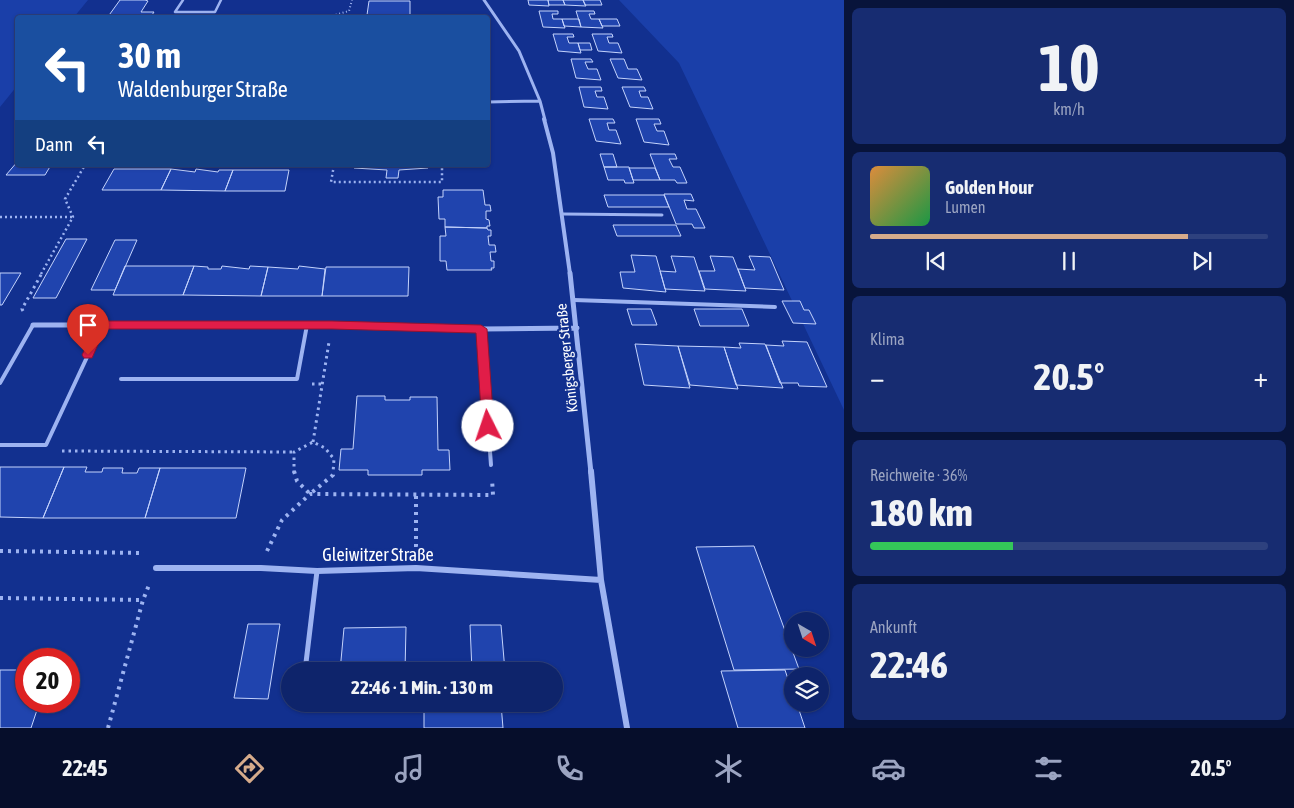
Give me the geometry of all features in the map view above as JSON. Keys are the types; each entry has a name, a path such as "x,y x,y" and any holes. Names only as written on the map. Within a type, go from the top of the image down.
{"street":[{"name":"Königsberger Straße","path":"484,0 519,50 540,101 553,152 574,300 601,580 627,728"},
{"path":"490,102 540,101"},
{"path":"32,325 332,325 481,329 577,328"},
{"name":"Gleiwitzer Straße","path":"156,568 261,568 316,571 416,568 601,580"}],"lane":[{"path":"183,0 174,12 215,12 221,0"},
{"path":"563,214 662,215"},
{"path":"574,300 775,307"},
{"path":"0,383 32,325"},
{"path":"0,444 46,445 102,325"},
{"path":"121,379 297,379 307,325"},
{"path":"481,329 491,465"},
{"path":"306,662 316,571"}],"path":[{"path":"348,15 352,0"},
{"path":"335,15 349,11"},
{"path":"215,12 222,15"},
{"path":"73,217 65,199 84,167"},
{"path":"334,167 331,182 442,182 442,167"},
{"path":"0,217 73,217"},
{"path":"32,325 22,309 73,217"},
{"path":"313,442 324,384 332,325"},
{"path":"317,385 324,384"},
{"path":"46,445 58,451 294,452 313,442"},
{"path":"261,568 271,539 282,520 333,475 334,459 325,448 313,442"},
{"path":"294,452 293,469 298,485 310,494 493,495 491,465"},
{"path":"416,496 416,568"},
{"path":"0,551 160,554 143,600 108,728"},
{"path":"0,598 143,600"}],"shaded area":[{"path":"0,0 88,0 76,15 15,15 15,88 0,107"},
{"path":"619,0 844,0 844,410 679,63"}],"building":[{"path":"120,0 148,1 141,12 154,12 152,15 109,15"},
{"path":"528,0 548,0 549,6 529,5"},
{"path":"548,0 563,0 565,5 549,5"},
{"path":"563,0 583,0 586,6 565,5"},
{"path":"583,0 600,0 602,5 585,5"},
{"path":"369,1 410,1 410,15 367,15"},
{"path":"539,11 558,11 558,14 552,14 553,19 562,19 565,28 543,27"},
{"path":"576,11 594,11 595,14 589,14 591,19 599,19 603,28 581,27"},
{"path":"562,19 579,19 581,27 564,26"},
{"path":"599,19 617,19 620,26 602,26"},
{"path":"553,34 573,34 574,37 567,37 569,43 578,43 581,53 558,51"},
{"path":"592,34 612,34 613,37 607,37 609,43 618,43 622,53 598,51"},
{"path":"578,43 590,43 592,50 580,50"},
{"path":"571,59 591,59 593,62 585,62 588,69 597,69 601,80 576,78"},
{"path":"610,59 624,59 628,69 637,69 642,80 618,78"},
{"path":"579,87 601,87 602,91 595,91 597,97 604,97 608,109 584,107"},
{"path":"622,87 644,87 646,91 639,91 641,97 648,97 653,109 630,107"},
{"path":"589,119 613,119 615,123 607,123 609,130 616,130 621,144 596,141"},
{"path":"636,119 659,119 661,124 654,124 657,131 664,131 669,145 644,142"},
{"path":"600,154 613,154 617,167 604,167"},
{"path":"650,154 675,154 677,159 669,159 673,167 680,167 687,183 677,183 675,180 660,180"},
{"path":"15,164 15,167 50,167 45,175 6,175"},
{"path":"428,167 399,170 398,178 386,178 387,170 354,168"},
{"path":"604,167 629,167 634,183 625,183 624,180 608,180"},
{"path":"629,168 655,168 660,180 633,180"},
{"path":"114,169 171,169 161,190 102,190"},
{"path":"171,169 195,172 196,169 218,172 219,170 233,170 225,191 161,190"},
{"path":"233,170 289,170 285,191 225,191"},
{"path":"443,190 483,190 485,205 490,205 491,211 486,211 486,219 489,220 490,226 487,226 487,228 445,227 445,219 439,219 438,197 443,197"},
{"path":"664,194 691,194 694,201 684,200 687,209 696,209 705,228 694,228 692,224 676,224"},
{"path":"604,195 664,195 669,207 608,207"},
{"path":"613,225 676,225 681,236 617,236"},
{"path":"445,227 487,228 491,230 491,236 488,236 489,245 495,245 496,252 490,252 491,261 494,261 494,268 491,268 492,270 447,270 446,261 440,261 440,236 446,236"},
{"path":"66,239 87,239 56,298 33,298"},
{"path":"115,240 137,240 115,290 91,290"},
{"path":"631,255 656,256 666,292 623,288 620,272 635,272"},
{"path":"671,256 694,257 705,291 665,289 660,271 676,272"},
{"path":"710,256 733,257 746,291 705,289 699,271 715,271"},
{"path":"749,256 770,257 784,290 745,288 738,269 755,270"},
{"path":"125,266 194,266 183,295 113,295"},
{"path":"194,266 208,267 208,269 221,269 222,266 249,269 250,266 268,267 261,296 183,295"},
{"path":"299,266 325,269 322,296 261,296 268,267 298,269"},
{"path":"326,267 409,267 408,296 322,296"},
{"path":"0,273 21,273 2,305 0,305"},
{"path":"782,301 800,301 804,310 809,310 816,324 793,323"},
{"path":"627,309 651,309 657,325 632,325"},
{"path":"694,309 742,309 749,326 700,326"},
{"path":"782,341 807,342 827,387 799,386 798,383 780,383 766,345 784,346"},
{"path":"739,343 765,344 783,388 736,385 724,347 741,348"},
{"path":"635,344 678,346 690,388 644,385"},
{"path":"678,346 724,347 738,389 690,385"},
{"path":"357,396 385,396 385,400 410,400 410,397 437,397 438,450 449,450 450,470 422,470 422,475 368,475 368,470 339,470 341,449 353,449"},
{"path":"0,467 64,467 43,518 0,517"},
{"path":"64,467 87,467 85,472 102,472 103,468 123,468 122,473 137,473 139,468 160,468 145,518 43,518"},
{"path":"160,468 246,468 236,518 145,518"},
{"path":"754,546 784,628 784,658 795,658 798,667 784,667 784,669 734,670 696,547"},
{"path":"248,624 280,624 268,699 234,698"},
{"path":"470,625 501,625 504,662 472,662"},
{"path":"406,627 405,662 341,662 344,628"},
{"path":"0,670 15,670 15,713 36,713 31,728 0,728"},
{"path":"784,670 784,712 800,712 805,728 738,728 721,671"},
{"path":"424,712 502,712 503,728 424,728"}],"route":[{"path":"88,355 102,325 332,325 481,329 488,426"}]}
